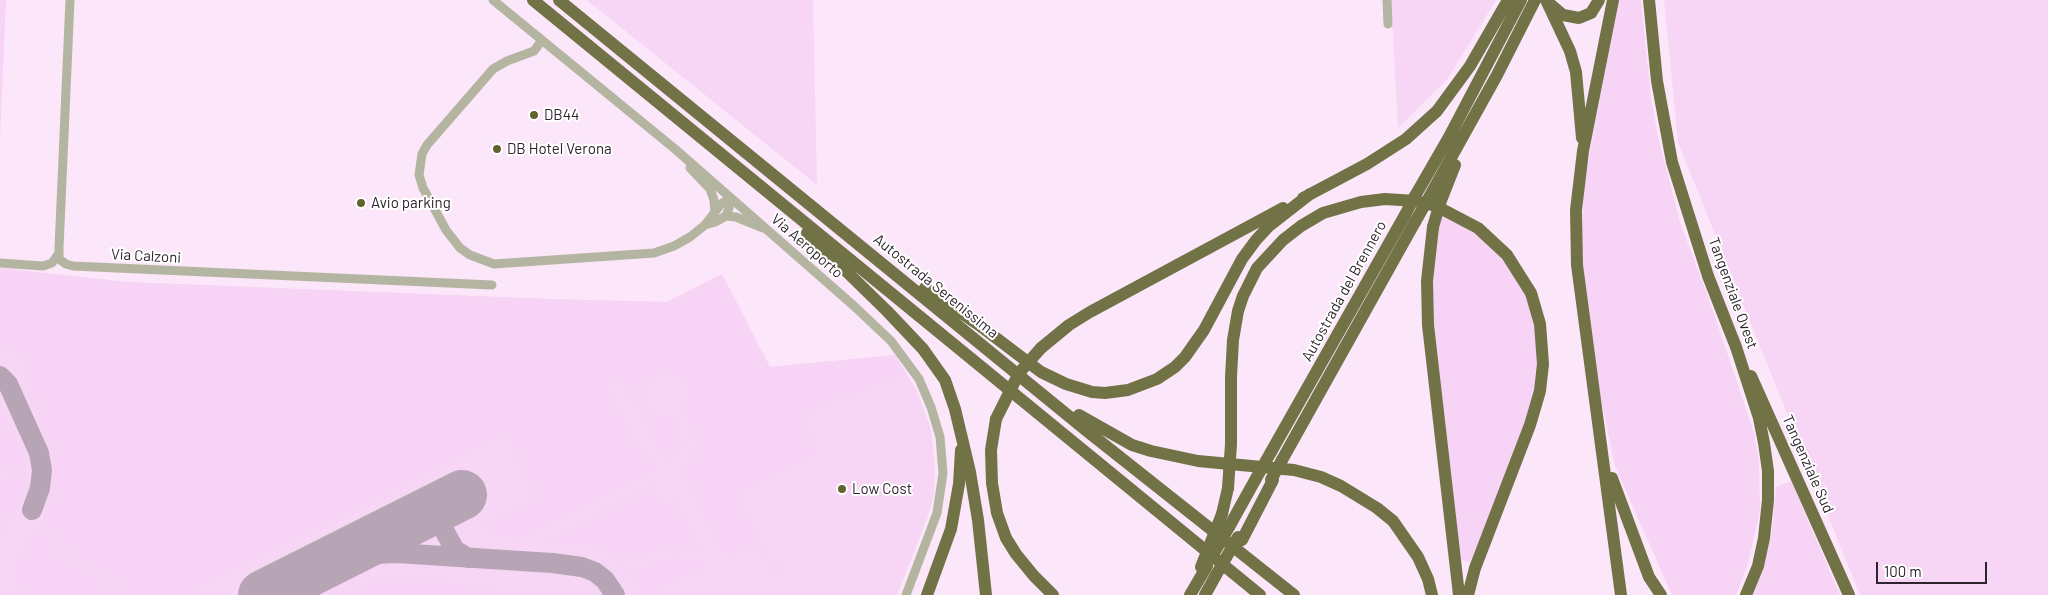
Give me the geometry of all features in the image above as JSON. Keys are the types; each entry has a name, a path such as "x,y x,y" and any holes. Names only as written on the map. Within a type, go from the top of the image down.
{"highway":[{"path":"532,0 1260,595"},
{"name":"Autostrada Serenissima","path":"559,0 1033,386 1294,595"},
{"path":"567,0 584,20"},
{"path":"1053,595 1034,576 1006,538 997,513 992,484 991,450 996,419 1019,373 1041,348 1069,325 1090,312 1367,164 1406,139 1437,111 1470,66 1508,0"},
{"name":"Autostrada del Brennero","path":"1421,199 1449,137 1521,0"},
{"name":"Autostrada del Brennero","path":"1205,595 1220,576 1236,535 1410,218 1476,112 1535,0"},
{"path":"1546,0 1563,15 1579,18 1591,13 1600,0"},
{"path":"1546,0 1570,51 1576,72 1583,151"},
{"path":"1613,0 1583,151 1576,210 1577,266 1621,595"},
{"name":"Tangenziale Ovest","path":"1650,4 1657,81 1672,162 1708,276 1736,347 1759,418 1768,471 1768,500 1764,538 1758,566 1746,595"},
{"path":"1459,595 1428,325 1427,281 1433,227 1440,203 1476,112"},
{"path":"742,171 887,311 923,349 945,380 962,435 978,520 986,595"},
{"path":"824,216 1041,372 1081,389 1105,393 1123,391 1144,385 1156,380 1175,367 1189,352 1204,330 1242,259 1256,240 1269,226 1310,194"},
{"path":"1189,595 1204,566 1222,514 1228,488 1232,444 1230,377 1233,340 1238,311 1243,296 1258,268 1283,240 1301,226 1323,213 1361,202 1384,199 1416,201 1436,206 1478,228 1507,255 1524,279 1540,324 1543,364 1540,391 1530,425 1478,560 1468,595"},
{"name":"Autostrada del Brennero","path":"1279,458 1296,436 1410,218"},
{"name":"Tangenziale Sud","path":"1736,347 1756,385 1849,595"},
{"path":"1033,386 1098,427 1132,445 1198,461 1294,470 1341,486 1377,508 1393,521 1418,557 1428,579 1432,595"},
{"path":"927,595 951,528 959,484 962,435"},
{"path":"1603,452 1624,515 1649,577 1660,595"},
{"path":"1236,535 1268,478"},
{"name":"Autostrada del Brennero","path":"1204,566 1236,535"},
{"path":"1215,595 1220,576"}],"street":[{"path":"0,263 43,266 52,263 59,253 70,0"},
{"name":"Via Aeroporto","path":"492,0 675,149 766,228 891,341 919,380 931,407 940,437 943,473 937,513 906,595"},
{"path":"1387,0 1388,24"},
{"path":"542,40 534,52 507,61 493,69 427,145 422,154 419,175 423,188 434,211 452,238 470,255 494,264 654,253 674,246 705,225 726,216 736,217 766,228"},
{"path":"675,149 699,179 710,189 714,200 715,212"},
{"path":"705,225 730,198"},
{"path":"726,216 730,198"},
{"name":"Via Calzoni","path":"59,253 59,258 66,264 73,266 492,285"}],"shaded area":[{"path":"0,0 6,0 0,138"},
{"path":"587,0 813,0 817,185"},
{"path":"1391,0 1496,0 1448,78 1398,128"},
{"path":"1619,0 1641,0 1651,98 1658,137 1680,222 1712,308 1754,433 1759,462 1760,509 1748,564 1736,595 1672,595 1615,466 1601,399 1587,317 1582,249 1584,184"},
{"path":"1664,0 2048,0 2048,595 1860,595 1678,142"},
{"path":"1442,213 1490,242 1523,286 1535,320 1539,368 1531,407 1472,561 1468,562 1462,560 1460,556 1432,328 1434,248"},
{"path":"0,268 126,282 667,302 722,274 770,367 895,355 917,391 931,429 935,467 934,494 927,519 897,595 0,595"},
{"path":"0,268 126,282 667,302 722,274 770,367 895,355 907,374 806,416 818,456 741,495 773,566 785,561 789,571 776,575 771,573 755,545 729,558 719,553 683,474 682,467 692,453 693,442 691,432 681,410 687,397 684,387 676,379 668,375 657,378 650,386 648,395 650,405 656,412 674,414 685,441 684,451 665,466 619,379 609,385 641,448 645,446 658,470 519,541 493,536 477,525 534,496 505,437 187,595 130,595 59,545 43,518 50,498 53,477 52,458 47,439 38,420 22,362 0,345"},
{"path":"0,407 23,447 27,471 0,472"},
{"path":"28,475 23,501 0,538 0,476"},
{"path":"663,477 666,479 655,486 665,502 676,497 706,552 678,548 659,552 621,566 611,557 597,549 539,542"},
{"path":"1791,481 1840,595 1753,595 1763,569 1772,531 1776,487"},
{"path":"41,521 54,544 66,556 123,595 18,595 12,566"},
{"path":"677,555 706,560 707,569 652,595 642,594 626,571 659,558"},
{"path":"392,576 436,578 536,595 336,595 365,580"}],"taxiway":[{"path":"0,376 8,384 39,453 42,470 40,488 32,510"},
{"path":"416,519 427,517 440,523 455,550 468,558"},
{"path":"332,561 373,554 397,553 552,563 582,567 595,572 605,580 615,595"}],"runway":[{"path":"263,595 462,495"}],"place":[{"name":"DB44","path":"534,115"},
{"name":"DB Hotel Verona","path":"497,149"},
{"name":"Avio parking","path":"361,203"},
{"name":"Low Cost","path":"842,489"}]}
